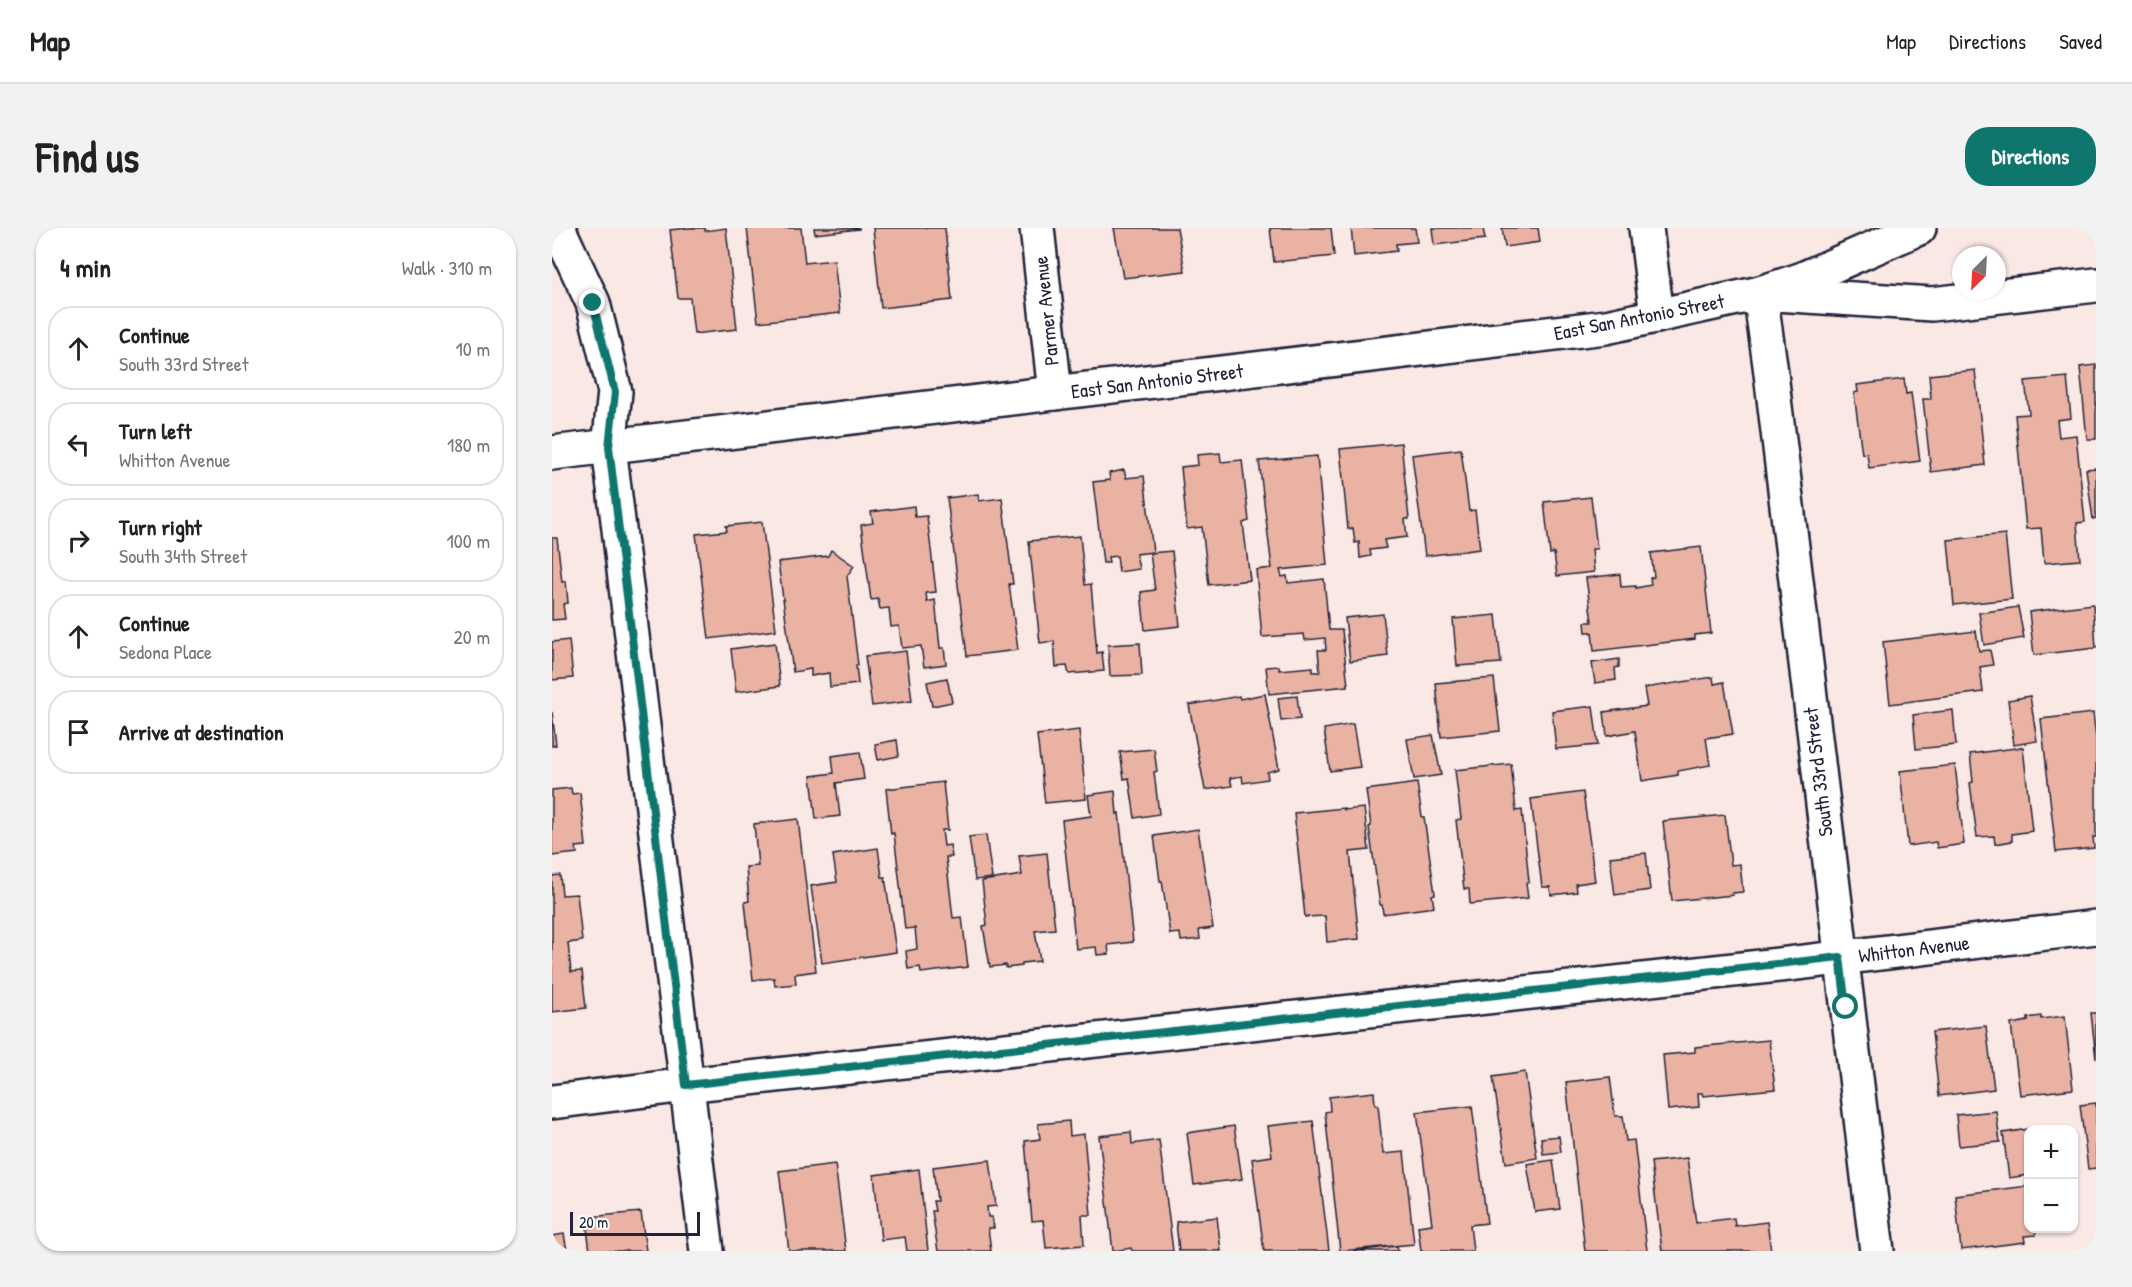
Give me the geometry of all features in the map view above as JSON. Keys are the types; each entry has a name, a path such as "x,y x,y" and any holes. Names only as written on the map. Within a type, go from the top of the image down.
{"street":[{"path":"558,228 593,303 615,392 609,447 707,1251"},
{"name":"Parmer Avenue","path":"1037,228 1055,393"},
{"path":"1646,228 1657,316"},
{"name":"East San Antonio Street","path":"552,453 1594,329 1760,293 1800,280 1918,228"},
{"name":"East San Antonio Street","path":"1760,293 1932,304 2096,285"},
{"name":"South 33rd Street","path":"1760,293 1877,1251"},
{"name":"Whitton Avenue","path":"552,1102 686,1085 2096,927"}],"building":[{"path":"705,228 705,231 726,228 737,329 694,334 690,298 678,298 670,230"},
{"path":"747,228 801,228 805,263 834,260 840,313 758,322"},
{"path":"814,228 859,228 859,229 815,234"},
{"path":"873,228 945,228 952,300 881,308"},
{"path":"1114,228 1177,228 1185,271 1123,278"},
{"path":"1270,228 1331,228 1334,256 1274,262"},
{"path":"1351,228 1415,228 1417,242 1396,244 1397,251 1354,256"},
{"path":"1432,228 1483,228 1485,239 1434,245"},
{"path":"1502,228 1538,228 1540,242 1505,247"},
{"path":"2096,365 2096,439 2087,439 2080,367"},
{"path":"1975,370 1985,465 1931,472 1923,399 1931,399 1929,375"},
{"path":"2067,377 2071,418 2057,420 2059,437 2076,435 2085,522 2077,523 2080,560 2044,563 2041,528 2026,529 2015,415 2029,414 2025,381"},
{"path":"1904,379 1906,394 1911,393 1920,461 1869,468 1867,453 1862,454 1854,393 1858,392 1857,385"},
{"path":"1401,443 1409,519 1405,519 1407,537 1384,540 1386,548 1370,550 1371,556 1360,558 1359,542 1355,543 1353,528 1348,529 1340,449"},
{"path":"1461,449 1469,511 1475,510 1480,549 1425,556 1412,455"},
{"path":"1220,453 1221,462 1242,460 1249,521 1243,523 1250,580 1209,585 1202,527 1187,529 1181,467 1198,465 1197,455"},
{"path":"1317,456 1327,565 1280,570 1282,577 1287,576 1288,583 1324,579 1329,630 1342,630 1348,686 1269,694 1266,667 1279,666 1279,670 1313,667 1313,672 1320,672 1318,650 1326,650 1325,638 1305,640 1304,634 1262,637 1256,570 1272,568 1259,461"},
{"path":"2096,468 2096,518 2093,519 2086,469"},
{"path":"1124,470 1126,478 1144,476 1153,552 1136,554 1139,569 1119,572 1117,556 1108,557 1109,563 1103,563 1093,482 1110,480 1109,473"},
{"path":"978,494 979,501 1002,498 1013,584 1009,584 1018,650 967,656 947,498"},
{"path":"1591,497 1597,549 1592,549 1594,572 1557,576 1554,553 1550,554 1544,502"},
{"path":"914,506 915,517 927,516 936,592 926,593 927,602 935,600 940,648 944,648 946,664 924,667 921,646 902,648 899,626 891,627 889,608 880,609 878,599 871,600 861,525 873,523 871,512"},
{"path":"762,522 776,630 709,639 696,534 727,531 726,526"},
{"path":"2005,534 2012,599 1954,605 1948,540"},
{"path":"1080,536 1085,585 1091,584 1097,653 1102,652 1104,671 1069,674 1067,666 1056,667 1054,641 1040,643 1029,541"},
{"path":"552,538 557,538 562,582 566,581 568,603 563,604 565,619 552,620"},
{"path":"1701,547 1711,633 1695,635 1695,639 1594,651 1592,632 1586,632 1585,622 1592,622 1586,578 1620,574 1621,587 1636,586 1636,588 1651,585 1650,578 1654,577 1651,553"},
{"path":"831,550 854,566 847,576 858,665 856,665 858,684 830,687 829,673 811,676 811,669 793,672 778,562 828,556"},
{"path":"1172,551 1180,626 1145,630 1141,592 1155,590 1150,553"},
{"path":"2093,604 2096,648 2034,655 2029,612"},
{"path":"2018,607 2024,638 1984,645 1979,613"},
{"path":"1383,614 1388,656 1350,661 1345,618"},
{"path":"1496,615 1501,663 1457,666 1453,619"},
{"path":"1976,631 1979,651 1990,650 1993,665 1980,667 1983,692 1890,704 1883,642"},
{"path":"569,640 573,678 552,680 552,642"},
{"path":"775,643 780,686 736,692 731,649"},
{"path":"1140,643 1142,675 1110,676 1108,645"},
{"path":"906,651 912,701 872,706 865,656"},
{"path":"1619,659 1619,667 1615,668 1616,680 1595,683 1592,663"},
{"path":"1713,677 1714,684 1724,682 1733,734 1706,738 1710,765 1678,771 1678,775 1642,781 1635,731 1607,736 1604,712 1647,706 1644,688"},
{"path":"947,678 952,702 932,706 927,682"},
{"path":"1494,678 1500,731 1441,737 1436,683"},
{"path":"1265,694 1279,769 1267,772 1268,779 1243,783 1242,776 1230,778 1232,786 1205,790 1189,705"},
{"path":"1297,696 1300,719 1281,721 1278,698"},
{"path":"2030,696 2037,741 2014,745 2008,700"},
{"path":"1593,706 1598,745 1556,749 1552,711"},
{"path":"1953,710 1956,745 1916,749 1913,715"},
{"path":"552,712 556,745 552,746"},
{"path":"2093,713 2096,738 2094,848 2056,852 2041,719"},
{"path":"1353,724 1360,767 1330,771 1324,729"},
{"path":"1079,730 1086,799 1045,803 1037,735"},
{"path":"1433,735 1441,775 1414,779 1407,739"},
{"path":"897,740 899,756 878,760 875,744"},
{"path":"2023,747 2032,831 2012,834 2012,841 1995,844 1994,836 1977,837 1970,783 1973,782 1970,754"},
{"path":"1154,749 1159,814 1135,818 1129,778 1124,779 1120,752"},
{"path":"860,752 864,779 836,783 840,816 816,819 811,776 834,773 832,756"},
{"path":"1511,764 1516,811 1522,810 1529,882 1526,883 1528,898 1470,904 1469,889 1464,889 1456,820 1461,819 1455,770"},
{"path":"1955,765 1964,844 1937,848 1936,842 1908,846 1900,771"},
{"path":"943,782 948,830 942,830 944,846 950,845 952,857 946,857 953,918 962,917 968,967 921,973 920,967 908,969 906,951 917,949 915,928 905,929 894,833 891,834 886,789"},
{"path":"1417,783 1435,894 1432,895 1434,907 1383,914 1369,827 1371,826 1366,790"},
{"path":"571,788 572,794 580,793 586,846 576,847 577,853 552,856 552,790"},
{"path":"1115,791 1133,942 1108,945 1109,954 1097,955 1096,947 1076,949 1062,820 1091,816 1088,795"},
{"path":"1583,792 1595,881 1576,884 1577,892 1551,895 1550,887 1542,887 1531,799"},
{"path":"1344,808 1344,810 1364,808 1369,850 1350,852 1359,939 1327,942 1325,916 1305,917 1294,813"},
{"path":"1725,815 1731,865 1740,864 1743,892 1672,901 1663,821"},
{"path":"798,819 816,971 795,974 796,984 775,986 774,978 753,980 745,902 749,901 746,867 758,866 754,824"},
{"path":"1198,829 1213,928 1199,930 1200,939 1181,941 1180,933 1170,934 1154,836"},
{"path":"986,835 992,878 975,880 969,837"},
{"path":"878,848 882,877 885,877 896,952 822,963 811,886 837,882 833,855"},
{"path":"1047,853 1055,929 1035,931 1040,961 1006,968 1006,965 990,967 983,926 987,925 982,881 1022,875 1019,856"},
{"path":"1646,853 1650,890 1615,895 1610,857"},
{"path":"560,875 562,895 577,894 582,941 568,943 571,972 582,971 586,1008 552,1012 552,876"},
{"path":"2091,1013 2096,1013 2096,1059"},
{"path":"2041,1016 2041,1019 2065,1016 2073,1089 2020,1095 2011,1024"},
{"path":"1986,1026 1994,1089 1939,1096 1932,1032"},
{"path":"1769,1040 1775,1089 1703,1096 1702,1093 1698,1093 1699,1107 1668,1110 1663,1055 1695,1052 1695,1047"},
{"path":"1525,1072 1537,1158 1506,1163 1493,1077"},
{"path":"1610,1077 1615,1116 1623,1116 1626,1141 1634,1140 1647,1251 1585,1251 1566,1082"},
{"path":"1374,1092 1375,1105 1378,1105 1383,1154 1404,1152 1414,1244 1340,1251 1325,1112 1330,1111 1329,1097"},
{"path":"2096,1103 2096,1168 2088,1169 2080,1105"},
{"path":"1472,1106 1487,1223 1470,1225 1473,1251 1421,1251 1418,1226 1432,1224 1417,1112"},
{"path":"1996,1111 2000,1142 1959,1146 1956,1115"},
{"path":"1069,1121 1070,1136 1084,1134 1091,1215 1082,1215 1084,1245 1046,1248 1043,1220 1032,1221 1025,1141 1040,1139 1038,1124"},
{"path":"1313,1121 1329,1251 1264,1251 1252,1159 1272,1156 1268,1126"},
{"path":"1234,1126 1242,1179 1194,1185 1187,1133"},
{"path":"2024,1130 2024,1176 2009,1178 2003,1133"},
{"path":"1131,1132 1132,1144 1159,1140 1173,1251 1132,1251 1131,1248 1113,1251 1099,1136"},
{"path":"1559,1136 1561,1152 1543,1154 1541,1138"},
{"path":"1687,1158 1696,1223 1734,1218 1735,1226 1767,1222 1771,1251 1662,1251 1651,1162"},
{"path":"990,1160 996,1206 987,1207 988,1217 992,1217 994,1228 988,1228 991,1251 938,1251 932,1211 935,1211 933,1201 937,1201 933,1167"},
{"path":"1553,1160 1560,1209 1535,1212 1527,1164"},
{"path":"835,1164 846,1251 789,1251 779,1171"},
{"path":"919,1169 928,1251 907,1251 905,1237 881,1240 874,1175"},
{"path":"2024,1186 2024,1233 2036,1233 2036,1235 2024,1236 2025,1242 1961,1250 1955,1195"},
{"path":"641,1212 646,1251 590,1251 587,1228 590,1228 589,1217"},
{"path":"1217,1217 1221,1251 1179,1251 1176,1222"},
{"path":"564,1234 567,1251 552,1251 552,1236"},
{"path":"1397,1246 1398,1251 1353,1251"}],"route":[{"path":"593,303 615,392 609,447 686,1085 1840,957 1846,1007"}]}
